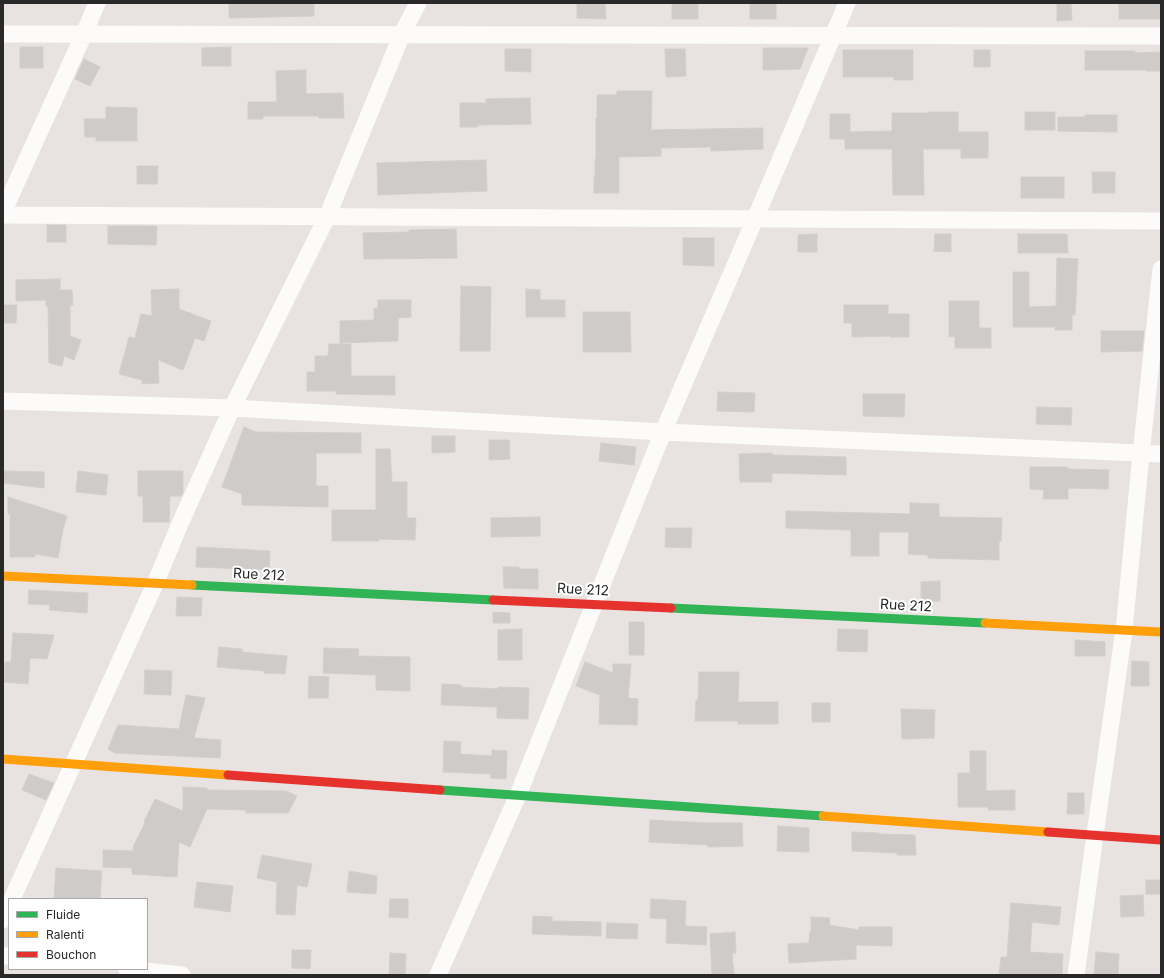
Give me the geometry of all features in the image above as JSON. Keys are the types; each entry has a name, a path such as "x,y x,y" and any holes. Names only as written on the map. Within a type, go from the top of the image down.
{"street":[{"path":"97,3 3,213 327,217 1161,221"},
{"path":"12,898 155,584 179,526 232,408 327,217 402,34 418,3"},
{"path":"438,975 518,795 663,432 756,219 847,3"},
{"path":"3,34 1161,36"},
{"path":"1076,975 1124,630 1161,269"},
{"path":"3,401 232,408 663,432 1161,454"},
{"name":"Rue 212","path":"3,576 1161,632"},
{"path":"3,759 1095,834 1161,840"},
{"path":"3,920 8,909"},
{"path":"136,970 182,975"}],"building":[{"path":"229,3 314,3 314,16 229,18"},
{"path":"577,3 605,3 606,19 577,18"},
{"path":"672,3 698,3 698,19 672,19"},
{"path":"750,3 776,3 776,19 750,19"},
{"path":"1057,3 1071,3 1072,20 1057,21"},
{"path":"1119,3 1161,3 1161,19 1119,19"},
{"path":"20,47 43,47 43,68 20,68"},
{"path":"231,47 231,66 202,66 202,48"},
{"path":"763,48 808,48 800,69 763,70"},
{"path":"505,49 531,49 531,72 505,71"},
{"path":"665,49 685,49 686,76 666,77"},
{"path":"843,50 913,50 913,80 894,80 894,77 843,77"},
{"path":"974,50 990,50 990,67 974,67"},
{"path":"1085,51 1135,51 1135,53 1161,52 1161,71 1085,70"},
{"path":"84,59 100,67 90,86 75,79"},
{"path":"306,70 306,94 343,93 344,118 319,118 319,116 263,116 263,119 248,119 248,102 277,102 276,71"},
{"path":"617,91 652,91 651,130 763,128 763,149 711,151 711,147 661,148 661,156 619,157 619,193 594,193 597,95 617,95"},
{"path":"530,98 531,124 478,125 478,127 460,127 460,103 486,103 486,99"},
{"path":"106,107 137,108 137,141 96,141 96,137 85,137 84,119 106,119"},
{"path":"958,112 958,132 988,132 988,158 961,158 961,149 923,149 924,195 893,195 892,149 845,149 845,139 830,139 830,114 850,114 850,132 892,131 892,113"},
{"path":"1025,112 1055,112 1055,130 1025,130"},
{"path":"1085,115 1117,115 1117,132 1058,131 1058,117 1085,117"},
{"path":"486,160 487,191 378,195 377,163"},
{"path":"137,166 158,166 157,184 137,184"},
{"path":"1092,172 1115,172 1115,193 1093,193"},
{"path":"1021,177 1064,177 1064,198 1021,198"},
{"path":"47,225 66,225 66,242 47,242"},
{"path":"108,226 157,226 156,245 108,244"},
{"path":"456,229 457,258 364,259 363,233"},
{"path":"817,234 817,252 798,252 798,235"},
{"path":"935,234 951,234 951,252 934,251"},
{"path":"1018,234 1067,234 1068,253 1018,253"},
{"path":"683,238 714,238 714,266 683,265"},
{"path":"1057,258 1078,259 1075,315 1072,315 1072,330 1055,330 1055,327 1013,327 1013,272 1029,272 1029,307 1056,306"},
{"path":"60,279 60,290 72,290 73,305 70,305 70,336 81,340 74,360 64,356 62,366 49,363 48,306 46,306 46,300 16,301 16,280"},
{"path":"461,286 491,287 490,351 460,351"},
{"path":"179,289 179,309 211,321 204,341 195,338 183,370 158,360 159,383 142,384 142,380 119,374 129,337 135,338 141,314 152,316 151,290"},
{"path":"526,289 540,290 540,300 565,300 565,317 526,317"},
{"path":"378,300 411,300 411,317 398,318 398,341 340,343 340,321 374,320 374,309 378,308"},
{"path":"949,301 979,301 979,328 991,328 991,348 955,348 955,336 949,337"},
{"path":"3,305 17,305 16,323 3,323"},
{"path":"844,305 888,305 888,314 909,314 909,337 852,337 852,323 844,323"},
{"path":"583,312 630,312 631,352 583,352"},
{"path":"1101,331 1144,331 1142,351 1101,352"},
{"path":"329,344 351,344 351,376 395,376 395,395 336,394 336,391 307,391 307,372 315,372 315,356 328,356"},
{"path":"718,392 755,393 754,412 717,411"},
{"path":"863,394 905,394 904,417 863,416"},
{"path":"1037,407 1072,408 1071,425 1036,424"},
{"path":"244,427 256,432 361,433 361,453 316,453 316,486 328,486 328,507 242,505 242,494 222,487"},
{"path":"432,436 455,436 455,452 432,453"},
{"path":"489,440 509,440 510,459 489,460"},
{"path":"601,443 636,447 634,465 599,461"},
{"path":"376,449 390,449 392,482 407,482 407,518 416,518 415,540 379,539 379,541 332,541 332,510 376,510"},
{"path":"772,453 772,455 846,457 846,475 772,473 772,482 740,482 739,454"},
{"path":"1030,467 1068,467 1068,469 1109,470 1108,489 1068,488 1068,499 1043,499 1044,490 1030,489"},
{"path":"3,471 44,472 44,488 3,483"},
{"path":"78,471 108,475 106,495 76,492"},
{"path":"138,471 183,471 183,493 181,496 170,496 169,522 143,522 143,496 138,496"},
{"path":"8,497 67,516 58,558 35,554 35,557 10,557 10,514 8,514"},
{"path":"910,503 939,504 939,517 1002,518 1001,541 999,541 999,560 928,558 928,555 908,554 909,532 879,532 879,556 851,556 851,530 786,528 786,511 910,514"},
{"path":"540,517 540,536 491,537 491,518"},
{"path":"666,528 692,528 691,548 665,547"},
{"path":"197,547 270,551 269,570 196,567"},
{"path":"503,567 538,569 538,589 504,588"},
{"path":"940,581 940,601 921,602 921,582"},
{"path":"29,590 88,593 87,613 49,610 50,605 28,604"},
{"path":"177,597 202,598 201,616 176,616"},
{"path":"493,612 510,613 510,623 493,623"},
{"path":"629,622 644,622 644,655 629,655"},
{"path":"522,629 522,660 498,660 498,630"},
{"path":"838,629 868,630 867,652 837,651"},
{"path":"13,633 54,635 47,659 30,658 28,684 4,682 5,662 11,662"},
{"path":"1075,640 1105,642 1105,656 1075,656"},
{"path":"219,647 242,649 242,652 287,656 285,674 217,667"},
{"path":"324,648 359,649 358,656 410,657 410,691 376,690 376,675 323,673"},
{"path":"1132,661 1149,662 1149,686 1131,686"},
{"path":"585,662 613,673 613,664 631,664 628,698 638,699 637,725 599,724 600,695 576,686"},
{"path":"145,670 172,671 171,695 144,694"},
{"path":"699,672 739,672 738,702 778,702 778,724 738,724 738,721 695,721 696,700 698,700"},
{"path":"309,676 329,677 328,698 308,698"},
{"path":"442,684 461,685 461,687 498,689 498,687 529,688 528,719 497,718 497,707 441,705"},
{"path":"186,695 205,698 194,738 221,740 220,758 115,753 108,749 118,725 179,729"},
{"path":"812,703 830,703 830,722 812,722"},
{"path":"901,709 935,710 934,738 902,739"},
{"path":"444,741 461,742 460,754 492,756 492,750 507,751 506,779 490,778 491,774 443,772"},
{"path":"970,751 986,751 986,791 1015,790 1015,810 988,810 988,807 958,807 958,773 970,773"},
{"path":"29,774 54,783 46,800 22,790"},
{"path":"183,787 207,788 207,790 286,791 297,796 288,813 246,813 246,810 207,809 190,847 179,842 177,877 132,874 132,868 103,867 103,850 133,851 134,845 155,799 183,811"},
{"path":"1068,793 1084,793 1084,814 1067,814"},
{"path":"650,820 742,823 743,846 708,847 708,845 649,842"},
{"path":"778,826 809,828 809,852 777,851"},
{"path":"852,832 915,835 916,855 852,851"},
{"path":"262,855 312,864 307,887 297,885 295,915 276,914 277,882 257,878"},
{"path":"56,868 102,871 100,898 54,898"},
{"path":"349,871 377,876 376,894 347,892"},
{"path":"1146,880 1160,880 1160,894 1146,894"},
{"path":"197,882 233,886 230,912 194,907"},
{"path":"1143,895 1144,916 1121,917 1120,896"},
{"path":"390,899 408,899 408,918 389,917"},
{"path":"651,899 686,901 685,926 707,927 706,945 666,943 667,919 650,918"},
{"path":"1011,903 1061,907 1059,925 1032,922 1030,952 1063,954 1062,975 999,975 1001,957 1007,957"},
{"path":"533,916 552,917 552,921 601,922 601,936 532,934"},
{"path":"811,917 830,918 829,925 859,930 859,927 892,927 892,946 856,945 856,959 789,963 788,944 809,943"},
{"path":"607,923 638,924 637,939 606,938"},
{"path":"735,932 736,953 732,953 734,974 712,975 710,934"},
{"path":"292,950 311,950 310,969 292,968"},
{"path":"1096,952 1119,954 1118,975 1094,975"},
{"path":"390,953 406,954 405,975 389,975"}],"traffic: fast":[{"path":"192,585 493,600"},
{"path":"671,608 985,623"},
{"path":"440,790 823,816"}],"traffic: slow":[{"path":"3,576 192,585"},
{"path":"985,623 1161,632"},
{"path":"3,759 228,775"},
{"path":"823,816 1048,832"}],"traffic: jam":[{"path":"493,600 671,608"},
{"path":"228,775 440,790"},
{"path":"1048,832 1161,840"}]}
